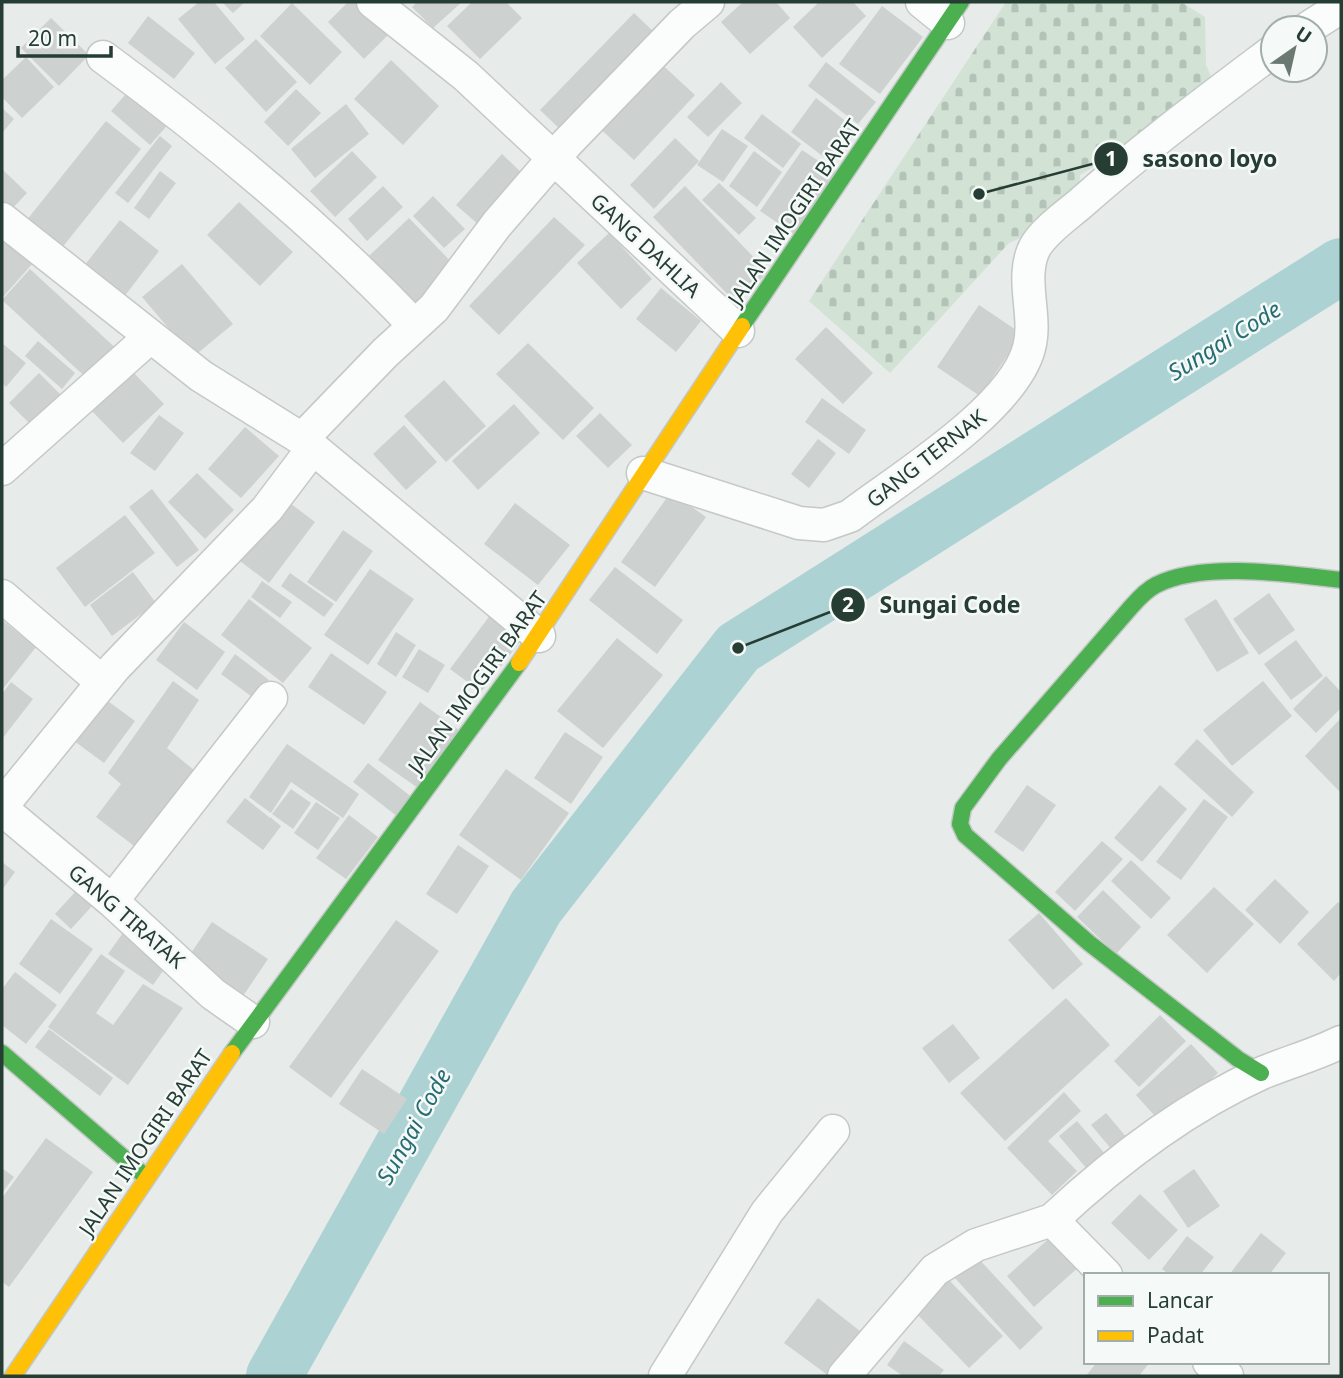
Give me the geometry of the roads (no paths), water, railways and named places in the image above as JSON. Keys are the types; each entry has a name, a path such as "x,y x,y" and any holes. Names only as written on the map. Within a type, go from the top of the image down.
{"main road":[{"name":"JALAN IMOGIRI BARAT","path":"13,1376 253,1022 539,636 643,473 954,13"},
{"path":"1261,1073 1238,1059 1089,943 965,835 960,824 962,808 999,759 1131,607 1156,585 1204,574 1283,573 1341,580"},
{"path":"2,1053 146,1177"}],"street":[{"name":"GANG DAHLIA","path":"373,2 466,75 738,331"},
{"path":"2,807 102,682 267,509 307,443 414,325 434,307 497,224 554,159 682,24 708,2"},
{"path":"922,2 954,13"},
{"path":"103,57 190,122 369,278 414,325"},
{"name":"GANG TERNAK","path":"643,473 799,523 824,525 850,516 990,410 1019,372 1030,346 1028,271 1035,248 1053,228 1094,191 1259,62"},
{"path":"2,219 201,376 307,443 539,636"},
{"path":"2,470 150,337"},
{"path":"2,596 102,682"},
{"path":"112,901 271,698"},
{"name":"GANG TIRATAK","path":"2,807 112,901 214,994 253,1022"},
{"path":"844,1376 935,1270 976,1245 1052,1220 1096,1179 1175,1121 1261,1073 1341,1042"},
{"path":"665,1376 767,1212 833,1130"},
{"path":"1052,1220 1104,1273"},
{"path":"1212,1364 1227,1376"}],"waterway":[{"name":"Sungai Code","path":"274,1376 536,907 738,648 1341,266"}],"place":[{"name":"sasono loyo","path":"979,194"},
{"name":"Sungai Code","path":"738,648"}]}
